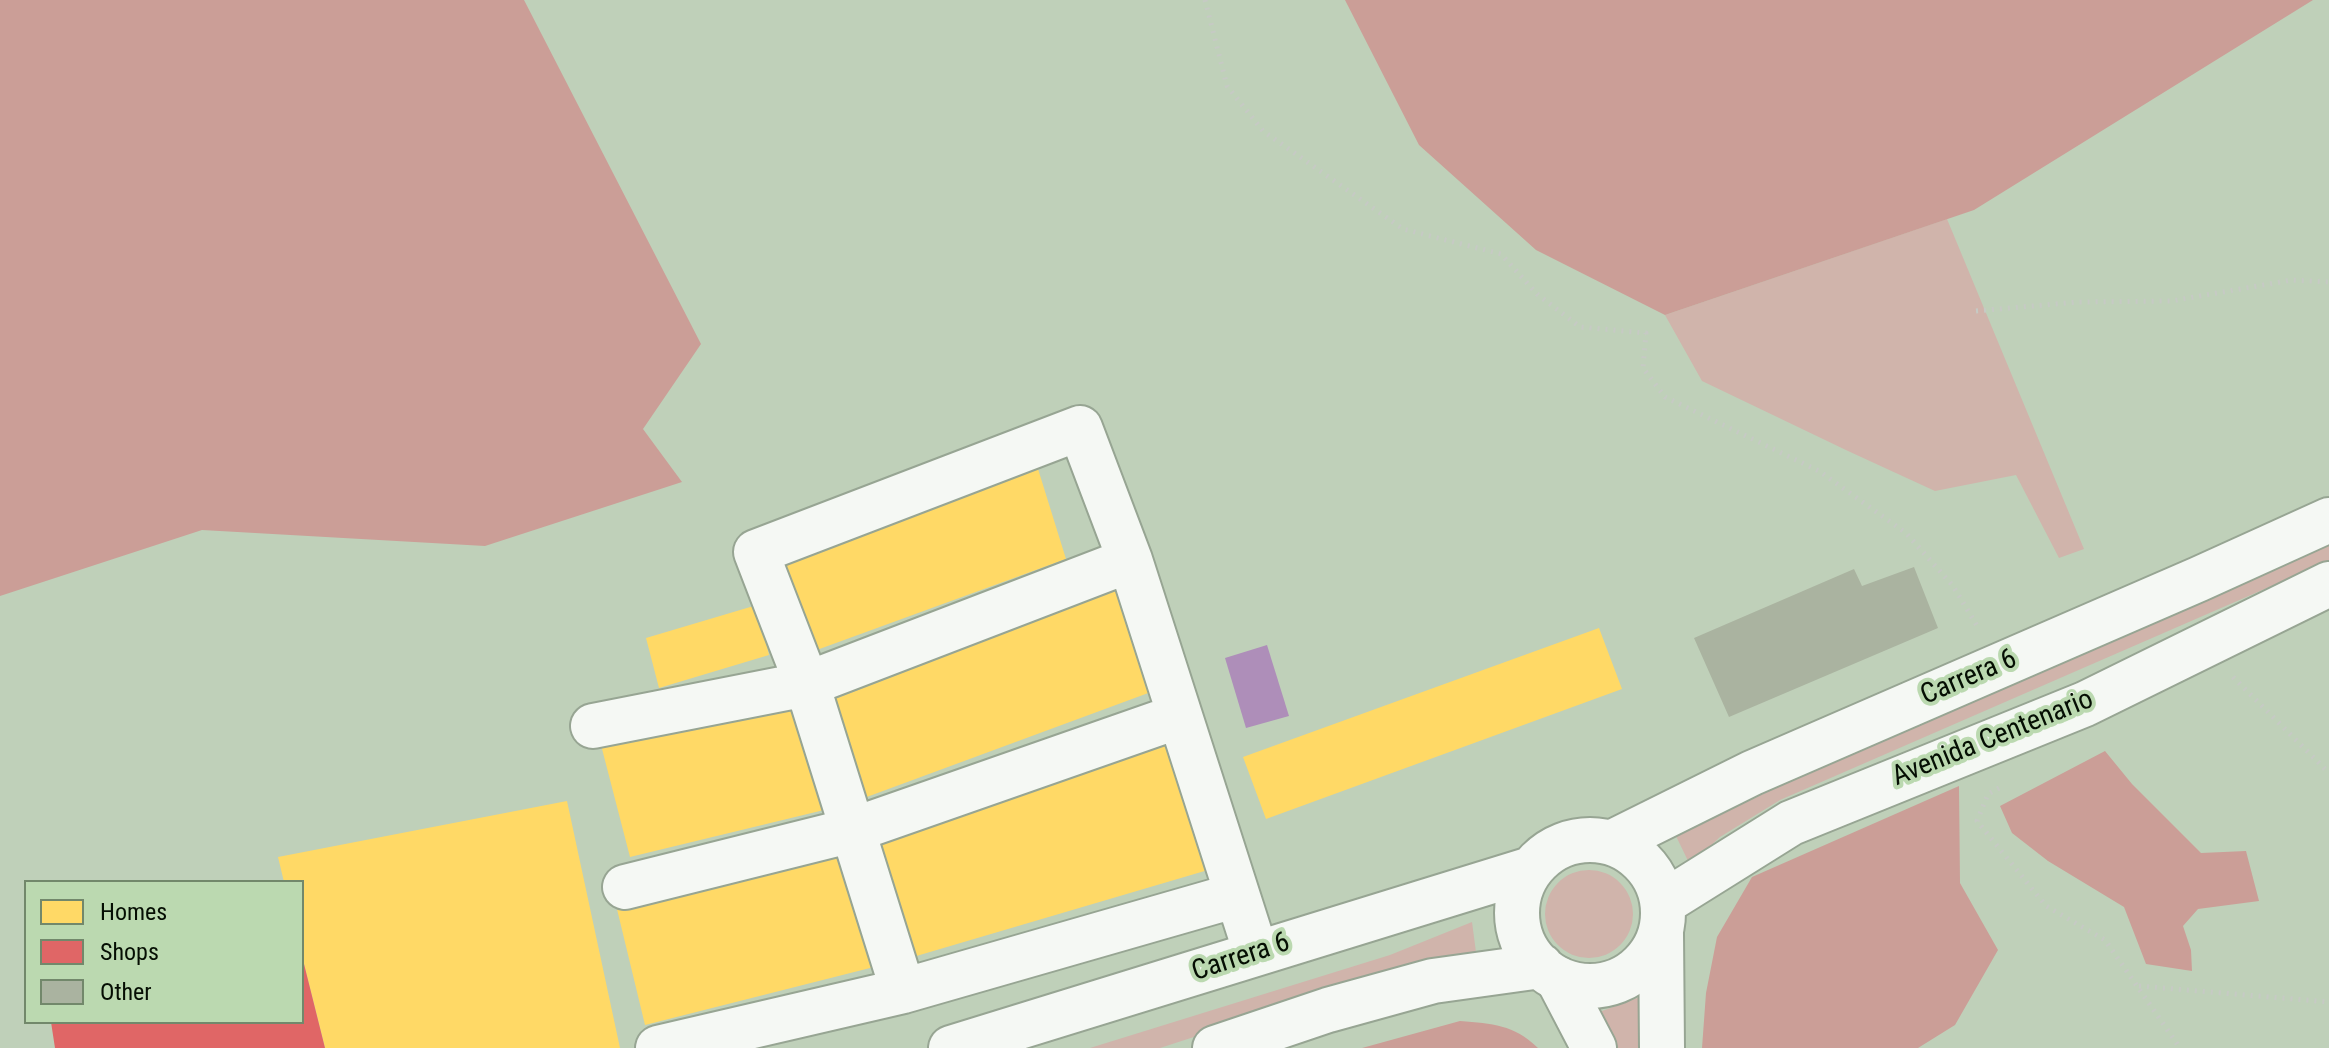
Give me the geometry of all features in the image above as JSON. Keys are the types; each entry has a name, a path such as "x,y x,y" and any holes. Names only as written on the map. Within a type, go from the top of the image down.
{"street":[{"path":"903,991 807,684 756,552 1080,428 1130,560 1256,953"},
{"name":"Carrera 6","path":"1611,843 1752,773 2329,520"},
{"path":"593,726 807,684 1130,560"},
{"name":"Avenida Centenario","path":"1662,918 1791,823 2085,704 2329,584"},
{"path":"625,887 853,830 1179,716"},
{"path":"1594,1048 1549,973 1527,950 1519,930 1517,908 1521,888 1531,869 1547,853 1567,843 1588,839 1611,843 1630,851 1646,865 1657,883 1662,918 1662,1048"},
{"name":"Carrera 6","path":"951,1048 1531,869"},
{"path":"658,1048 903,991 1237,895"},
{"path":"1215,1048 1328,1010 1433,981 1549,973 1579,985 1600,986 1620,980 1638,968 1652,953 1662,918"}],"path":[{"path":"1205,0 1227,86 1263,131 1403,229 1501,254 1537,294 1580,327 1646,333 1643,368 1665,397 1819,471 1906,533 1953,586 1984,636 1996,666"},
{"path":"1976,311 2078,302 2171,301 2292,280 2329,282"},
{"path":"2223,634 2228,671 2329,773"},
{"path":"2008,784 1988,794 1977,821 2046,906 2105,940 2180,1048"},
{"path":"2138,986 2329,1002"}],"shaded area":[{"path":"0,0 524,0 701,344 643,429 682,482 485,546 202,530 0,596"},
{"path":"1345,0 2313,0 1974,210 1665,315 1536,250 1419,145"},
{"path":"1947,219 2084,549 2059,558 2016,475 1935,491 1702,381 1665,315"},
{"path":"2329,544 2329,561 1780,800 1720,837 1690,865 1676,836 1792,780"},
{"path":"1267,645 1289,716 1246,728 1225,658"},
{"path":"2105,751 2132,784 2201,853 2246,851 2259,901 2198,909 2183,926 2191,950 2192,971 2146,964 2124,907 2048,861 2012,833 2000,806"},
{"path":"1959,786 1960,883 1998,950 1955,1025 1918,1048 1702,1048 1706,993 1717,937 1752,877"},
{"path":"1580,870 1598,870 1614,877 1626,889 1633,905 1633,923 1626,939 1614,951 1598,958 1580,958 1564,951 1552,939 1545,923 1545,905 1552,889 1564,877"},
{"path":"1472,922 1477,960 1394,972 1160,1048 1090,1048 1390,955"},
{"path":"1648,994 1643,1048 1613,1048 1594,1014"},
{"path":"1460,1021 1511,1030 1538,1048 1362,1048"}],"building: Homes":[{"path":"1034,456 1066,559 814,651 782,553"},
{"path":"1119,589 1151,692 864,798 832,700"},
{"path":"757,605 769,655 659,688 646,638"},
{"path":"1599,628 1622,689 1266,819 1243,757"},
{"path":"798,700 824,810 630,857 601,745"},
{"path":"1165,739 1208,870 913,957 877,841"},
{"path":"567,801 620,1048 325,1048 304,964 304,880 284,880 278,857"},
{"path":"845,848 874,967 645,1025 616,905"}],"building: Shops":[{"path":"304,964 325,1048 55,1048 51,1024 304,1024"}],"building: Other":[{"path":"1914,567 1938,628 1729,717 1694,638 1854,569 1862,586"}]}
